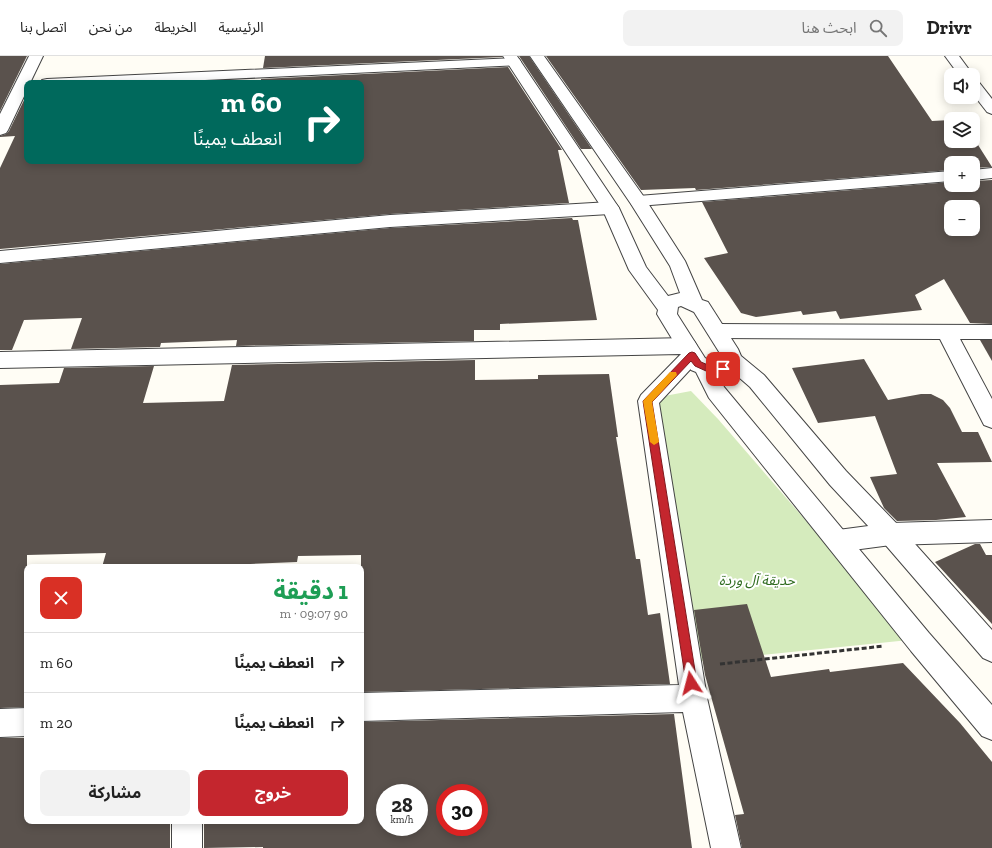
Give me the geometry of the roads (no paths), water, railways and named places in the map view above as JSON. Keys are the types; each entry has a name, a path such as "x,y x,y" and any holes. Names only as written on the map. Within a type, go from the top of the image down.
{"street":[{"path":"26,80 36,56"},
{"path":"537,56 638,201 679,265 694,304"},
{"path":"952,56 961,68"},
{"path":"105,80 512,59 610,208 638,270 668,309"},
{"path":"1,124 24,84"},
{"path":"980,93 992,109"},
{"path":"980,174 992,173"},
{"path":"638,201 944,177"},
{"path":"0,257 390,221 610,208"},
{"path":"0,360 694,356 715,372 730,367 731,354 717,331 700,307 682,299 670,302 667,314 694,356 716,392 920,642 992,726"},
{"path":"717,331 992,332"},
{"path":"946,332 992,419"},
{"path":"694,356 648,401 694,698 726,848"},
{"path":"731,359 757,381 838,478 891,534 992,649"},
{"path":"838,541 891,534 992,531"},
{"path":"364,707 694,698"},
{"path":"0,723 24,722"},
{"path":"187,824 187,848"}],"park label":[{"name":"حديقة آل وردة","path":"757,580"}]}
